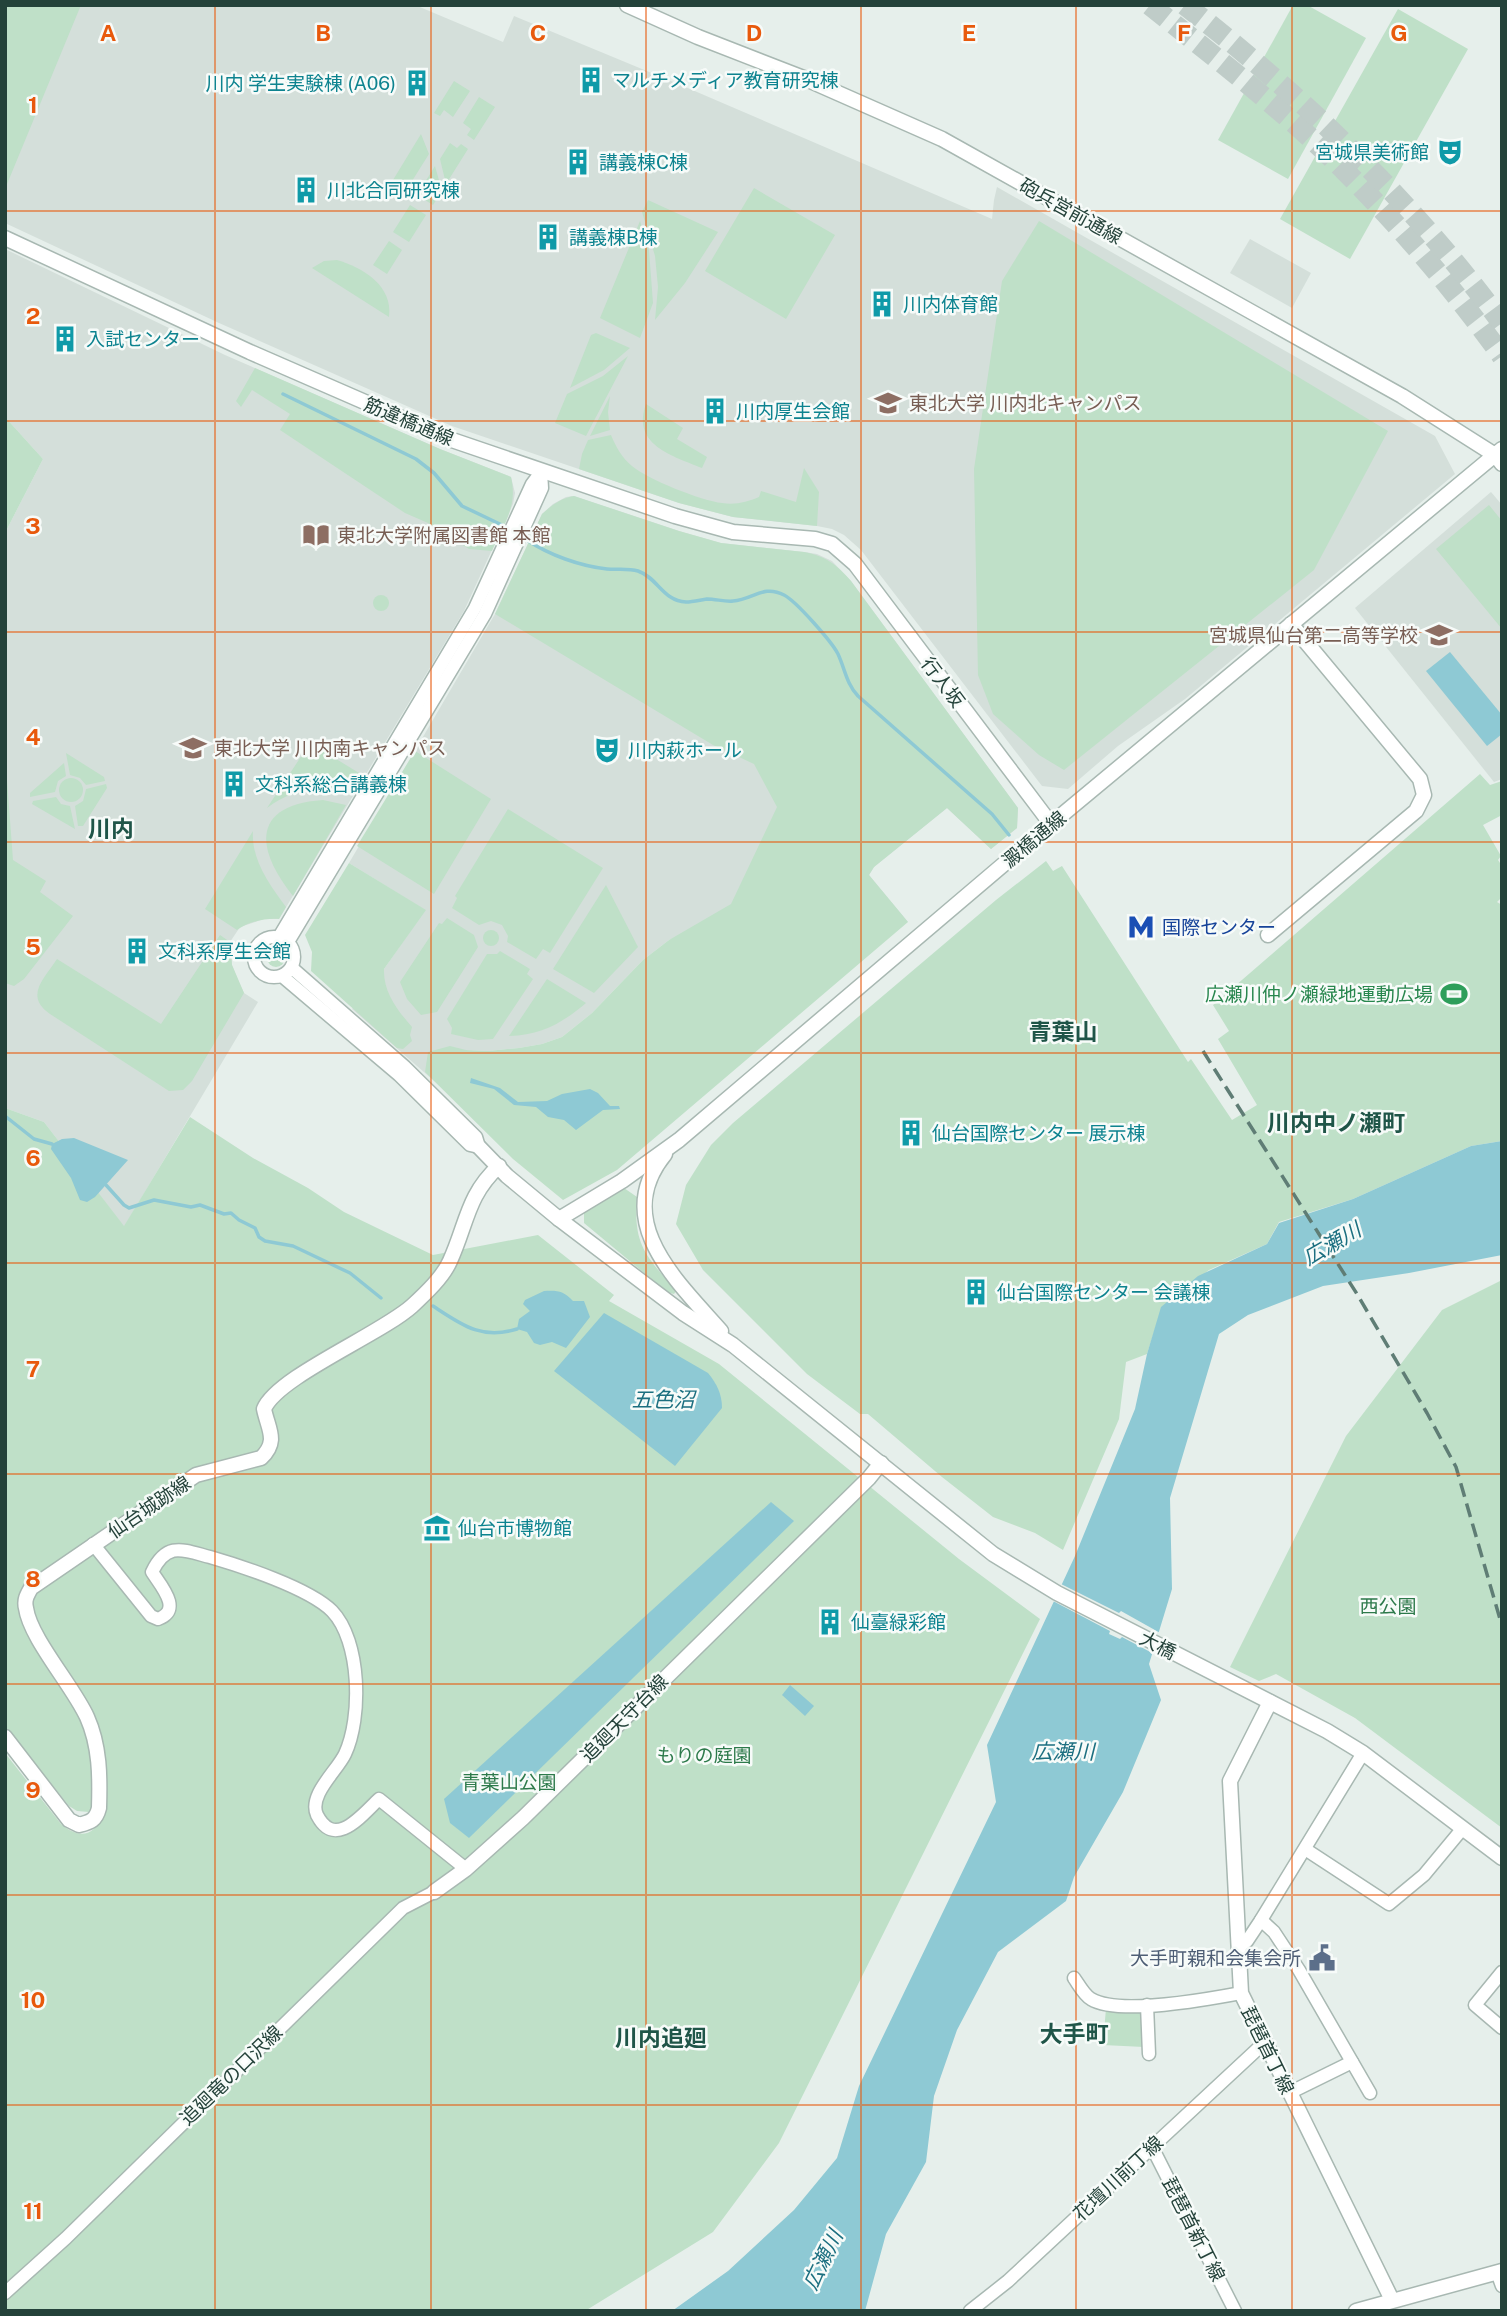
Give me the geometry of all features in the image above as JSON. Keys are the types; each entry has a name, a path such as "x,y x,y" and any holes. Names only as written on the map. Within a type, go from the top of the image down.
{"street":[{"name":"砲兵営前通線","path":"627,5 942,139 1391,390 1499,456"},
{"name":"筋違橋通線","path":"5,238 250,352 452,440 675,516 733,532 814,539 832,544"},
{"name":"澱橋通線","path":"559,1219 622,1181 679,1140 1051,824 1291,624 1499,456"},
{"path":"284,939 475,608 532,484 541,472"},
{"name":"行人坂","path":"832,544 855,564 1051,824"},
{"path":"1268,935 1416,811 1424,794 1420,779 1291,624"},
{"path":"267,937 284,939 294,952 287,972 265,975 256,965 254,959 261,941 267,937"},
{"path":"287,972 470,1145 480,1147 559,1219 683,1313 733,1345"},
{"path":"679,1140 663,1156 651,1177 645,1203 645,1224 664,1265 733,1345"},
{"name":"仙台城跡線","path":"5,1737 69,1820 79,1825 92,1822 99,1808 97,1749 88,1718 36,1634 25,1607 31,1588 196,1475 261,1458 269,1450 272,1439 264,1409 270,1397 412,1306 439,1278 450,1262 477,1189 499,1166"},
{"name":"大橋","path":"733,1345 993,1554 1057,1593 1363,1753 1502,1858"},
{"name":"追廻天守台線","path":"467,1869 523,1818 869,1478 881,1463"},
{"path":"93,1544 150,1616 158,1619 164,1617 171,1604 152,1572 163,1555 178,1549 236,1564 266,1576 305,1594 332,1611 346,1635 352,1659 356,1684 354,1727 345,1755 317,1796 316,1811 324,1826 336,1830 349,1827 379,1799 467,1869"},
{"name":"琵琶首丁線","path":"1264,1699 1230,1781 1241,1993 1392,2301"},
{"path":"1239,1947 1247,1941 1261,1920 1363,1753"},
{"path":"1305,1849 1388,1904 1424,1875 1463,1829"},
{"name":"追廻竜の口沢線","path":"5,2293 66,2238 403,1909 467,1869"},
{"path":"1261,1920 1274,1932 1299,1970 1370,2093"},
{"path":"1502,1972 1475,2005 1502,2028"},
{"path":"1074,1978 1090,1998 1107,2005 1196,2001 1241,1993"},
{"path":"1147,2005 1149,2054"},
{"name":"花壇川前丁線","path":"970,2311 1008,2281 1264,2043"},
{"path":"1289,2093 1352,2062"},
{"name":"琵琶首新丁線","path":"1152,2147 1235,2311"},
{"path":"1366,2309 1500,2276"}],"shaded area":[{"name":"東北大学 川内北キャンパス","path":"5,5 415,5 503,42 514,16 992,219 997,187 1435,436 1455,474 1185,699 1118,746 1068,789 1042,786 861,550 844,535 817,526 733,517 679,503 452,426 219,323 5,223"},
{"path":"1250,239 1311,273 1292,308 1230,273"},
{"name":"東北大学 川内南キャンパス","path":"5,249 225,355 440,449 511,477 515,493 513,504 464,611 279,919 264,919 240,927 230,942 232,965 244,993 258,1002 124,1227 44,1122 5,1108 5,533 43,459 5,417"},
{"name":"宮城県仙台第二高等学校","path":"1491,492 1502,505 1502,779 1494,782 1355,608"},
{"name":"東北大学 川内南キャンパス","path":"574,496 721,543 817,554 832,561 851,581 1018,808 1017,828 991,849 947,808 874,867 869,875 908,922 726,918 669,940 643,960 592,1013 562,1037 519,1048 467,1050 441,1087 352,1009 425,910 349,863 495,614 542,514 553,504"}],"green space":[{"path":"5,5 81,5 5,189"},
{"path":"1293,5 1307,5 1366,38 1288,179 1218,140"},
{"path":"1398,9 1468,49 1350,259 1280,219"},
{"path":"454,81 470,91 453,117 444,110 440,116 434,113"},
{"path":"479,97 495,107 474,140 467,135 471,129 463,123"},
{"path":"421,134 429,154 407,189 393,180"},
{"path":"450,143 457,148 461,144 468,149 446,184 440,159"},
{"path":"435,166 442,191 433,205 417,195"},
{"path":"754,188 835,235 786,319 705,271"},
{"path":"648,200 718,232 685,283 655,320 658,287 655,256 642,212"},
{"path":"410,205 426,215 409,242 393,232"},
{"path":"640,221 649,250 653,303 640,338 600,318"},
{"path":"1039,221 1388,431 1314,570 1064,770 1039,755 993,714 978,675 974,469 1002,281"},
{"path":"389,241 402,250 387,274 373,265"},
{"path":"337,260 357,268 375,280 386,296 389,317 312,268 324,261"},
{"path":"596,333 630,348 604,370 570,388 591,335"},
{"path":"628,356 586,436 555,423 567,394 603,376"},
{"path":"255,368 511,477 511,506 492,551 469,549 428,523 405,513 280,430 290,414 252,390 241,407 236,401"},
{"path":"610,396 610,430 590,436"},
{"path":"646,404 683,428 677,439 707,457 702,468 668,453 649,439 644,430"},
{"path":"5,417 43,459 5,533"},
{"path":"611,435 622,456 639,471 689,494 722,503 750,500 759,497 761,491 796,502 804,468 819,492 817,526 733,517 679,503 579,469 588,440"},
{"path":"574,496 721,543 804,552 831,562 851,581 1018,808 1017,828 991,849 947,808 874,867 869,875 908,922 617,1170 563,1200 513,1159 425,1072 428,1052 450,1046 488,1051 519,1048 562,1037 592,1013 643,960 669,940 731,904 777,807 754,764 713,745 495,614 542,514 557,502"},
{"path":"1489,505 1502,521 1502,629 1436,549"},
{"path":"378,595 384,595 389,603 387,609 378,611 373,606 373,600"},
{"path":"310,743 364,776 353,795 330,790 308,790 287,796 267,808"},
{"path":"415,751 491,799 434,894 357,846"},
{"path":"66,753 104,777 105,781 86,785 80,778 70,775"},
{"path":"64,763 66,776 58,781 55,792 30,797 30,793"},
{"path":"1480,774 1490,785 1502,781 1502,815 1483,825 1501,856 1498,860 1502,866 1502,897 1497,902 1502,905 1502,1141 1471,1146 1353,1199 1279,1222 1267,1244 1209,1270 1162,1307 1147,1354 1126,1362 1119,1419 1063,1550 1035,1533 993,1517 868,1414 860,1414 807,1374 703,1270 676,1224 686,1185 711,1145 733,1123 996,900 1046,861 1053,871 1062,866 1188,1062 1191,1059 1232,1120 1257,1105 1218,1039 1229,1031 1213,1005"},
{"path":"5,778 13,860 46,881 40,892 73,916 24,979 14,986 5,983"},
{"path":"71,778 82,785 83,790 76,801 71,802 60,795 59,790 66,779"},
{"path":"106,784 107,788 83,826 78,826 75,806 83,801 86,789"},
{"path":"56,797 61,804 70,806 75,829 32,804 33,801"},
{"path":"323,800 346,805 293,896 280,879 272,862 267,846 267,832 272,820 283,810"},
{"path":"508,809 603,868 550,953 543,949 536,959 507,942 508,936 502,925 491,921 479,925 452,908 457,898 455,896"},
{"path":"253,831 258,862 286,907 279,919 257,921 237,930 205,909"},
{"path":"349,863 426,910 384,969 389,993 412,1027 412,1041 403,1049 397,1048 311,971 312,952 305,935"},
{"path":"606,885 638,947 594,993 553,969"},
{"path":"447,918 474,935 478,947 437,1012 421,1015 407,999 400,982 439,923 442,924"},
{"path":"488,930 494,930 499,938 497,944 488,946 483,941 483,935"},
{"path":"220,935 230,942 232,965 244,993 192,1081 183,1090 169,1091 50,1014 38,1001 37,994 42,980 57,959 161,1024"},
{"path":"272,949 280,949 285,958 283,965 272,967 267,962 267,954"},
{"path":"500,951 530,969 527,974 533,979 493,1039 478,1040 451,1034 452,1028 447,1019 487,954 497,954"},
{"path":"547,979 586,1003 551,1027 509,1036"},
{"name":"青葉山公園","path":"5,1108 44,1122 124,1226 190,1117 344,1212 433,1255 538,1235 614,1295 609,1301 719,1364 959,1559 1040,1619 779,2143 713,2232 585,2311 5,2311 5,1753 61,1824 68,1829 85,1834 95,1828 103,1816 101,1813 77,1811 69,1806 5,1726"},
{"path":"624,1188 637,1197 637,1227 644,1249 676,1291 674,1294 667,1292 584,1223 584,1212"},
{"name":"西公園","path":"1502,1280 1502,1828 1355,1718 1276,1674 1259,1681 1230,1667 1346,1436 1442,1310"},
{"path":"1106,2008 1142,2010 1144,2047 1103,2045"}],"water":[{"path":"1450,652 1502,715 1502,734 1487,746 1426,671"},
{"path":"471,1078 500,1088 518,1102 547,1101 562,1094 590,1089 598,1093 610,1106 619,1106 620,1109 603,1110 576,1130 564,1120 548,1117 536,1107 514,1105 494,1089 470,1083"},
{"path":"74,1138 128,1160 95,1197 87,1202 80,1200 71,1178 51,1149 52,1144 62,1139"},
{"name":"広瀬川","path":"1502,1141 1502,1255 1323,1286 1248,1315 1219,1334 1170,1498 1172,1589 1149,1664 1161,1700 1123,1792 1074,1877 1066,1901 998,1952 957,2030 934,2096 926,2162 886,2234 865,2311 672,2311 728,2271 794,2210 837,2158 859,2086 996,1802 987,1745 1075,1556 1135,1409 1161,1307 1198,1276 1267,1244 1279,1223 1353,1199 1471,1146"},
{"path":"544,1291 560,1292 573,1301 584,1301 590,1317 566,1348 552,1342 540,1345 534,1343 527,1332 517,1329 519,1319 530,1311 523,1304 525,1300"},
{"name":"五色沼","path":"604,1313 708,1373 718,1389 722,1408 675,1466 554,1371"},
{"path":"771,1502 794,1521 469,1838 450,1823 444,1799"},
{"path":"790,1685 814,1706 805,1716 782,1695"}],"pier":[{"path":"1061,1584 1119,1613 1121,1611 1162,1634 1156,1655 1122,1637 1120,1639 1109,1634 1110,1631 1053,1601"}],"waterway":[{"path":"283,394 416,459 434,473 462,506 504,526"},
{"path":"527,540 555,555 597,568 638,571 678,601 733,601 770,591 784,595 805,613 834,648 848,681 858,696 992,814 1009,835"},
{"path":"5,1116 34,1139 52,1144"},
{"path":"106,1185 129,1208 154,1200 191,1207 200,1205 224,1214 231,1213 255,1228 259,1237 265,1241 293,1246 350,1273 381,1298"},
{"path":"433,1306 463,1325 482,1332 517,1329"}],"tunnel":[{"path":"1150,5 1266,99 1333,159 1422,254 1502,356"},
{"path":"1185,5 1272,76 1394,193 1468,278 1502,323"}],"railway":[{"path":"1203,1051 1357,1294 1456,1467 1502,1626"}],"place":[{"name":"マルチメディア教育研究棟","path":"591,80"},
{"name":"川内 学生実験棟 (A06)","path":"417,83"},
{"name":"宮城県美術館","path":"1450,152"},
{"name":"講義棟C棟","path":"578,162"},
{"name":"川北合同研究棟","path":"306,190"},
{"name":"講義棟B棟","path":"548,237"},
{"name":"川内体育館","path":"882,304"},
{"name":"入試センター","path":"65,339"},
{"name":"東北大学 川内北キャンパス","path":"888,403"},
{"name":"川内厚生会館","path":"715,411"},
{"name":"東北大学附属図書館 本館","path":"316,535"},
{"name":"宮城県仙台第二高等学校","path":"1439,635"},
{"name":"東北大学 川内南キャンパス","path":"193,748"},
{"name":"川内萩ホール","path":"607,750"},
{"name":"文科系総合講義棟","path":"234,784"},
{"name":"国際センター","path":"1141,927"},
{"name":"文科系厚生会館","path":"137,951"},
{"name":"広瀬川仲ノ瀬緑地運動広場","path":"1454,994"},
{"name":"仙台国際センター 展示棟","path":"911,1133"},
{"name":"仙台国際センター 会議棟","path":"976,1292"},
{"name":"仙台市博物館","path":"437,1528"},
{"name":"仙臺緑彩館","path":"830,1622"},
{"name":"大手町親和会集会所","path":"1322,1958"}],"district":[{"name":"川内","path":"111,829"},
{"name":"青葉山","path":"1063,1032"},
{"name":"川内中ノ瀬町","path":"1336,1123"},
{"name":"大手町","path":"1074,2034"},
{"name":"川内追廻","path":"661,2038"}],"park label":[{"name":"もりの庭園","path":"704,1755"}]}
